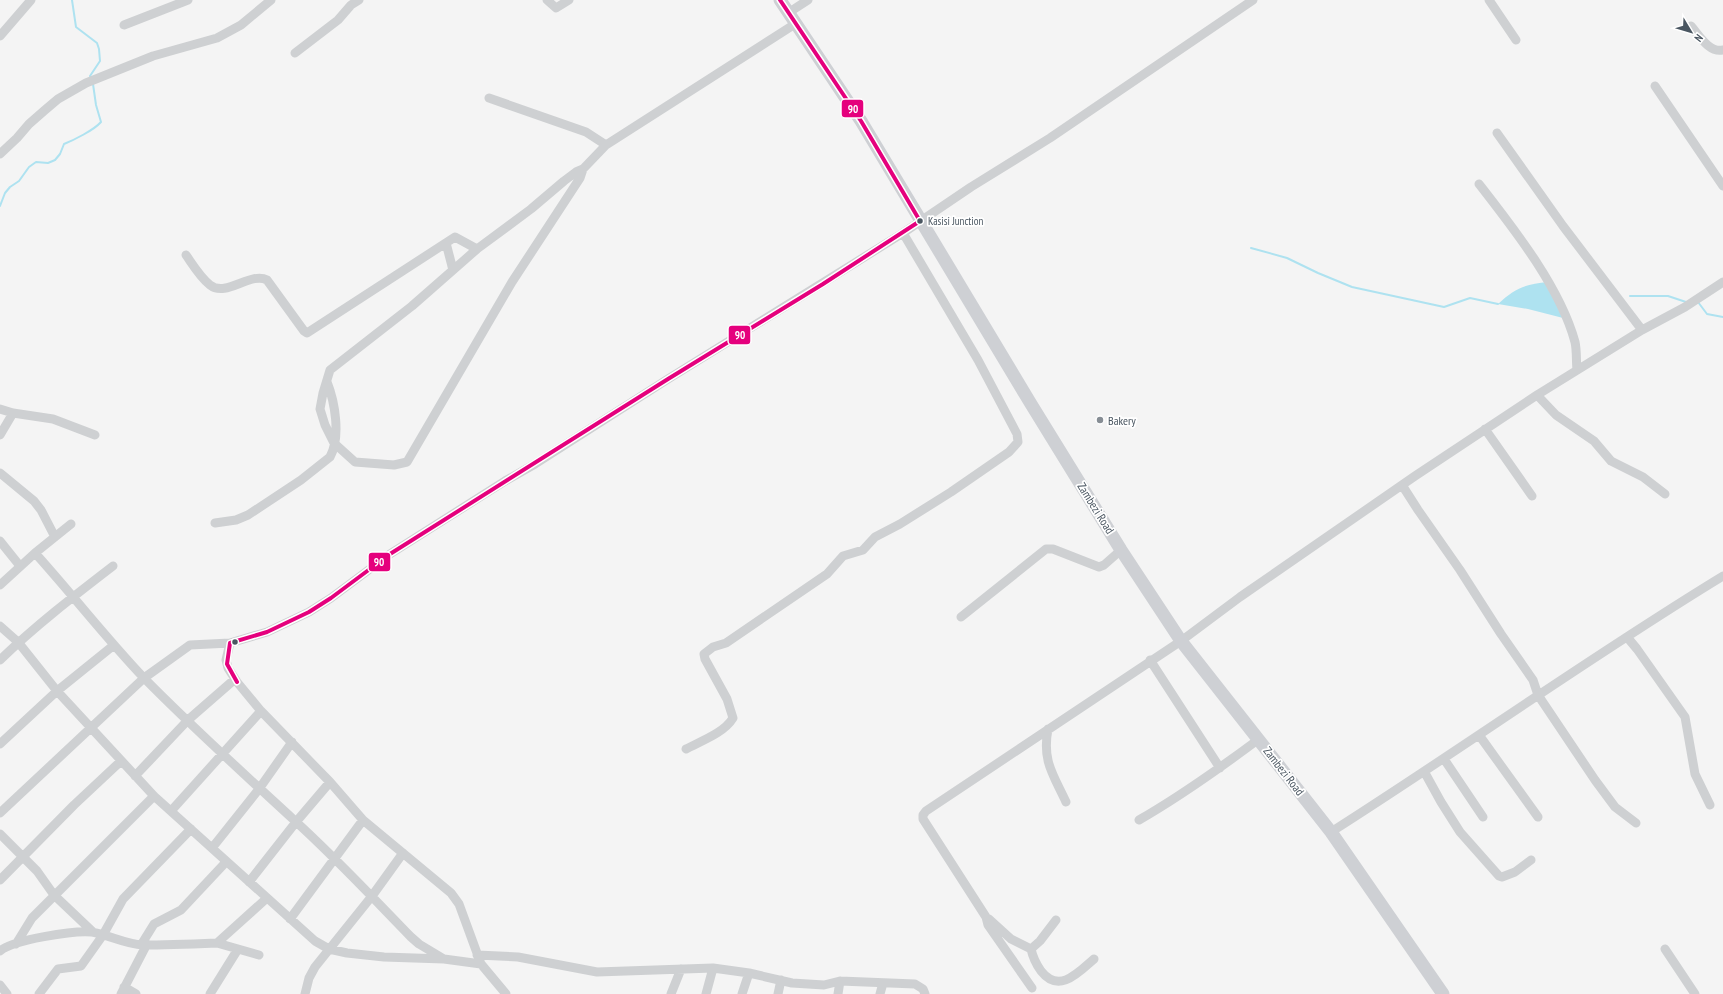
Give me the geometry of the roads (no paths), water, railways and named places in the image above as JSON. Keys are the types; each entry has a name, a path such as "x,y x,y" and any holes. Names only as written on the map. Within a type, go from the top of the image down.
{"main road":[{"name":"Zambezi Road","path":"780,0 861,121 920,221 1121,550 1181,641 1332,832 1443,994"}],"street":[{"path":"0,36 31,0"},
{"path":"124,25 188,0"},
{"path":"0,154 45,110 58,100 86,83 153,56 217,38 241,25 271,0"},
{"path":"295,53 338,20 351,5 359,0"},
{"path":"547,0 556,8 569,0"},
{"path":"583,169 580,178 512,282 476,341 407,462 394,465 355,462 334,443 325,425 320,409 330,370 412,306 477,249 531,209 564,181 576,172 583,169 606,145 792,18 808,0"},
{"path":"0,813 144,678 190,645 230,643 267,632 309,612 331,598 390,554 498,485 535,464 668,379 903,233 1050,138 1253,0"},
{"path":"1489,0 1516,40"},
{"path":"1691,26 1714,50 1723,50"},
{"path":"1655,86 1723,186"},
{"path":"489,98 586,132 606,145"},
{"path":"1497,133 1562,226 1642,330"},
{"path":"1479,184 1513,227 1548,282 1567,319 1576,344 1577,370"},
{"path":"686,749 718,732 730,722 732,718 728,699 705,659 704,654 708,650 726,643 738,635 827,574 843,556 863,550 875,536 900,524 951,492 1010,452 1018,442 1017,434 992,385 903,233"},
{"path":"186,255 209,284 215,288 222,289 260,278 267,280 304,330 308,333 454,237 477,249"},
{"path":"446,243 453,270"},
{"path":"1094,958 1076,975 1057,983 1051,982 1045,977 1035,963 1031,949 1011,939 986,917 923,819 922,815 1150,660 1181,641 1240,597 1485,429 1577,370 1642,330 1685,307 1723,282"},
{"path":"215,523 236,520 248,515 301,480 330,457 333,452 336,427 332,395 327,382"},
{"path":"1537,395 1556,415 1594,441 1611,461 1643,477 1665,494"},
{"path":"0,409 14,413 53,419 95,435"},
{"path":"0,435 14,413"},
{"path":"1485,429 1532,496"},
{"path":"0,474 34,501 41,510 55,537"},
{"path":"1402,485 1532,680 1538,695 1595,780 1615,807 1636,824"},
{"path":"0,585 35,553 71,524"},
{"path":"0,541 20,566"},
{"path":"961,617 1046,549 1053,549 1099,567 1104,566 1121,550"},
{"path":"35,553 144,678 259,789 296,822 419,944 444,959"},
{"path":"0,660 18,642 113,566"},
{"path":"1332,832 1425,773 1538,695 1723,576"},
{"path":"0,626 18,642 57,691 154,796 315,941 329,949 369,956 444,959 481,964"},
{"path":"1627,637 1685,717 1695,774 1710,805"},
{"path":"230,643 227,664 235,679 261,711 330,782 363,820 455,896 481,964 506,994"},
{"path":"0,744 57,691 114,645"},
{"path":"1150,660 1220,768"},
{"path":"135,776 188,720 235,679"},
{"path":"171,811 261,711"},
{"path":"1048,729 1046,740 1048,764 1066,802"},
{"path":"1479,735 1538,817"},
{"path":"1139,820 1220,768 1259,739"},
{"path":"212,848 259,789 292,742"},
{"path":"1444,759 1483,817"},
{"path":"0,880 74,805 121,761"},
{"path":"1425,773 1460,832 1499,876 1502,877 1515,872 1531,860"},
{"path":"249,882 296,822 330,782"},
{"path":"16,944 32,918 154,796"},
{"path":"290,919 363,820"},
{"path":"39,994 58,969 81,966 102,935 123,899 191,829"},
{"path":"0,834 23,856 54,895 93,932"},
{"path":"305,994 312,972 372,896 403,853"},
{"path":"136,994 123,991 154,924 181,910 226,862"},
{"path":"217,943 267,898"},
{"path":"986,917 988,925 1032,988"},
{"path":"1031,949 1040,941 1056,920"},
{"path":"1,949 64,933 93,932 144,944 217,943 259,955"},
{"path":"210,994 238,949"},
{"path":"1665,949 1695,994"},
{"path":"477,955 518,958 597,972 713,968 749,973 781,980 824,985 840,982 916,984 923,989 925,994"},
{"path":"706,994 713,968"},
{"path":"671,994 681,969"},
{"path":"742,994 749,973"},
{"path":"778,994 781,980"},
{"path":"838,994 840,982"},
{"path":"880,994 883,984"},
{"path":"0,985 7,994"}],"water":[{"path":"1548,282 1567,319 1528,309 1498,304 1510,294 1521,288 1533,284"}],"waterway":[{"path":"72,0 76,27 97,43 99,49 100,61 90,76 91,78"},
{"path":"0,206 5,193 10,187 19,181 29,167 36,162 48,163 55,160 60,154 64,144 89,131 101,122 96,105 93,84"},
{"path":"1251,248 1287,258 1352,287 1444,307 1470,298 1498,304"},
{"path":"1630,296 1668,296 1686,302"},
{"path":"1698,302 1707,314 1723,317"}],"place":[{"name":"Kasisi Junction","path":"920,221"},
{"name":"Bakery","path":"1100,420"}]}
